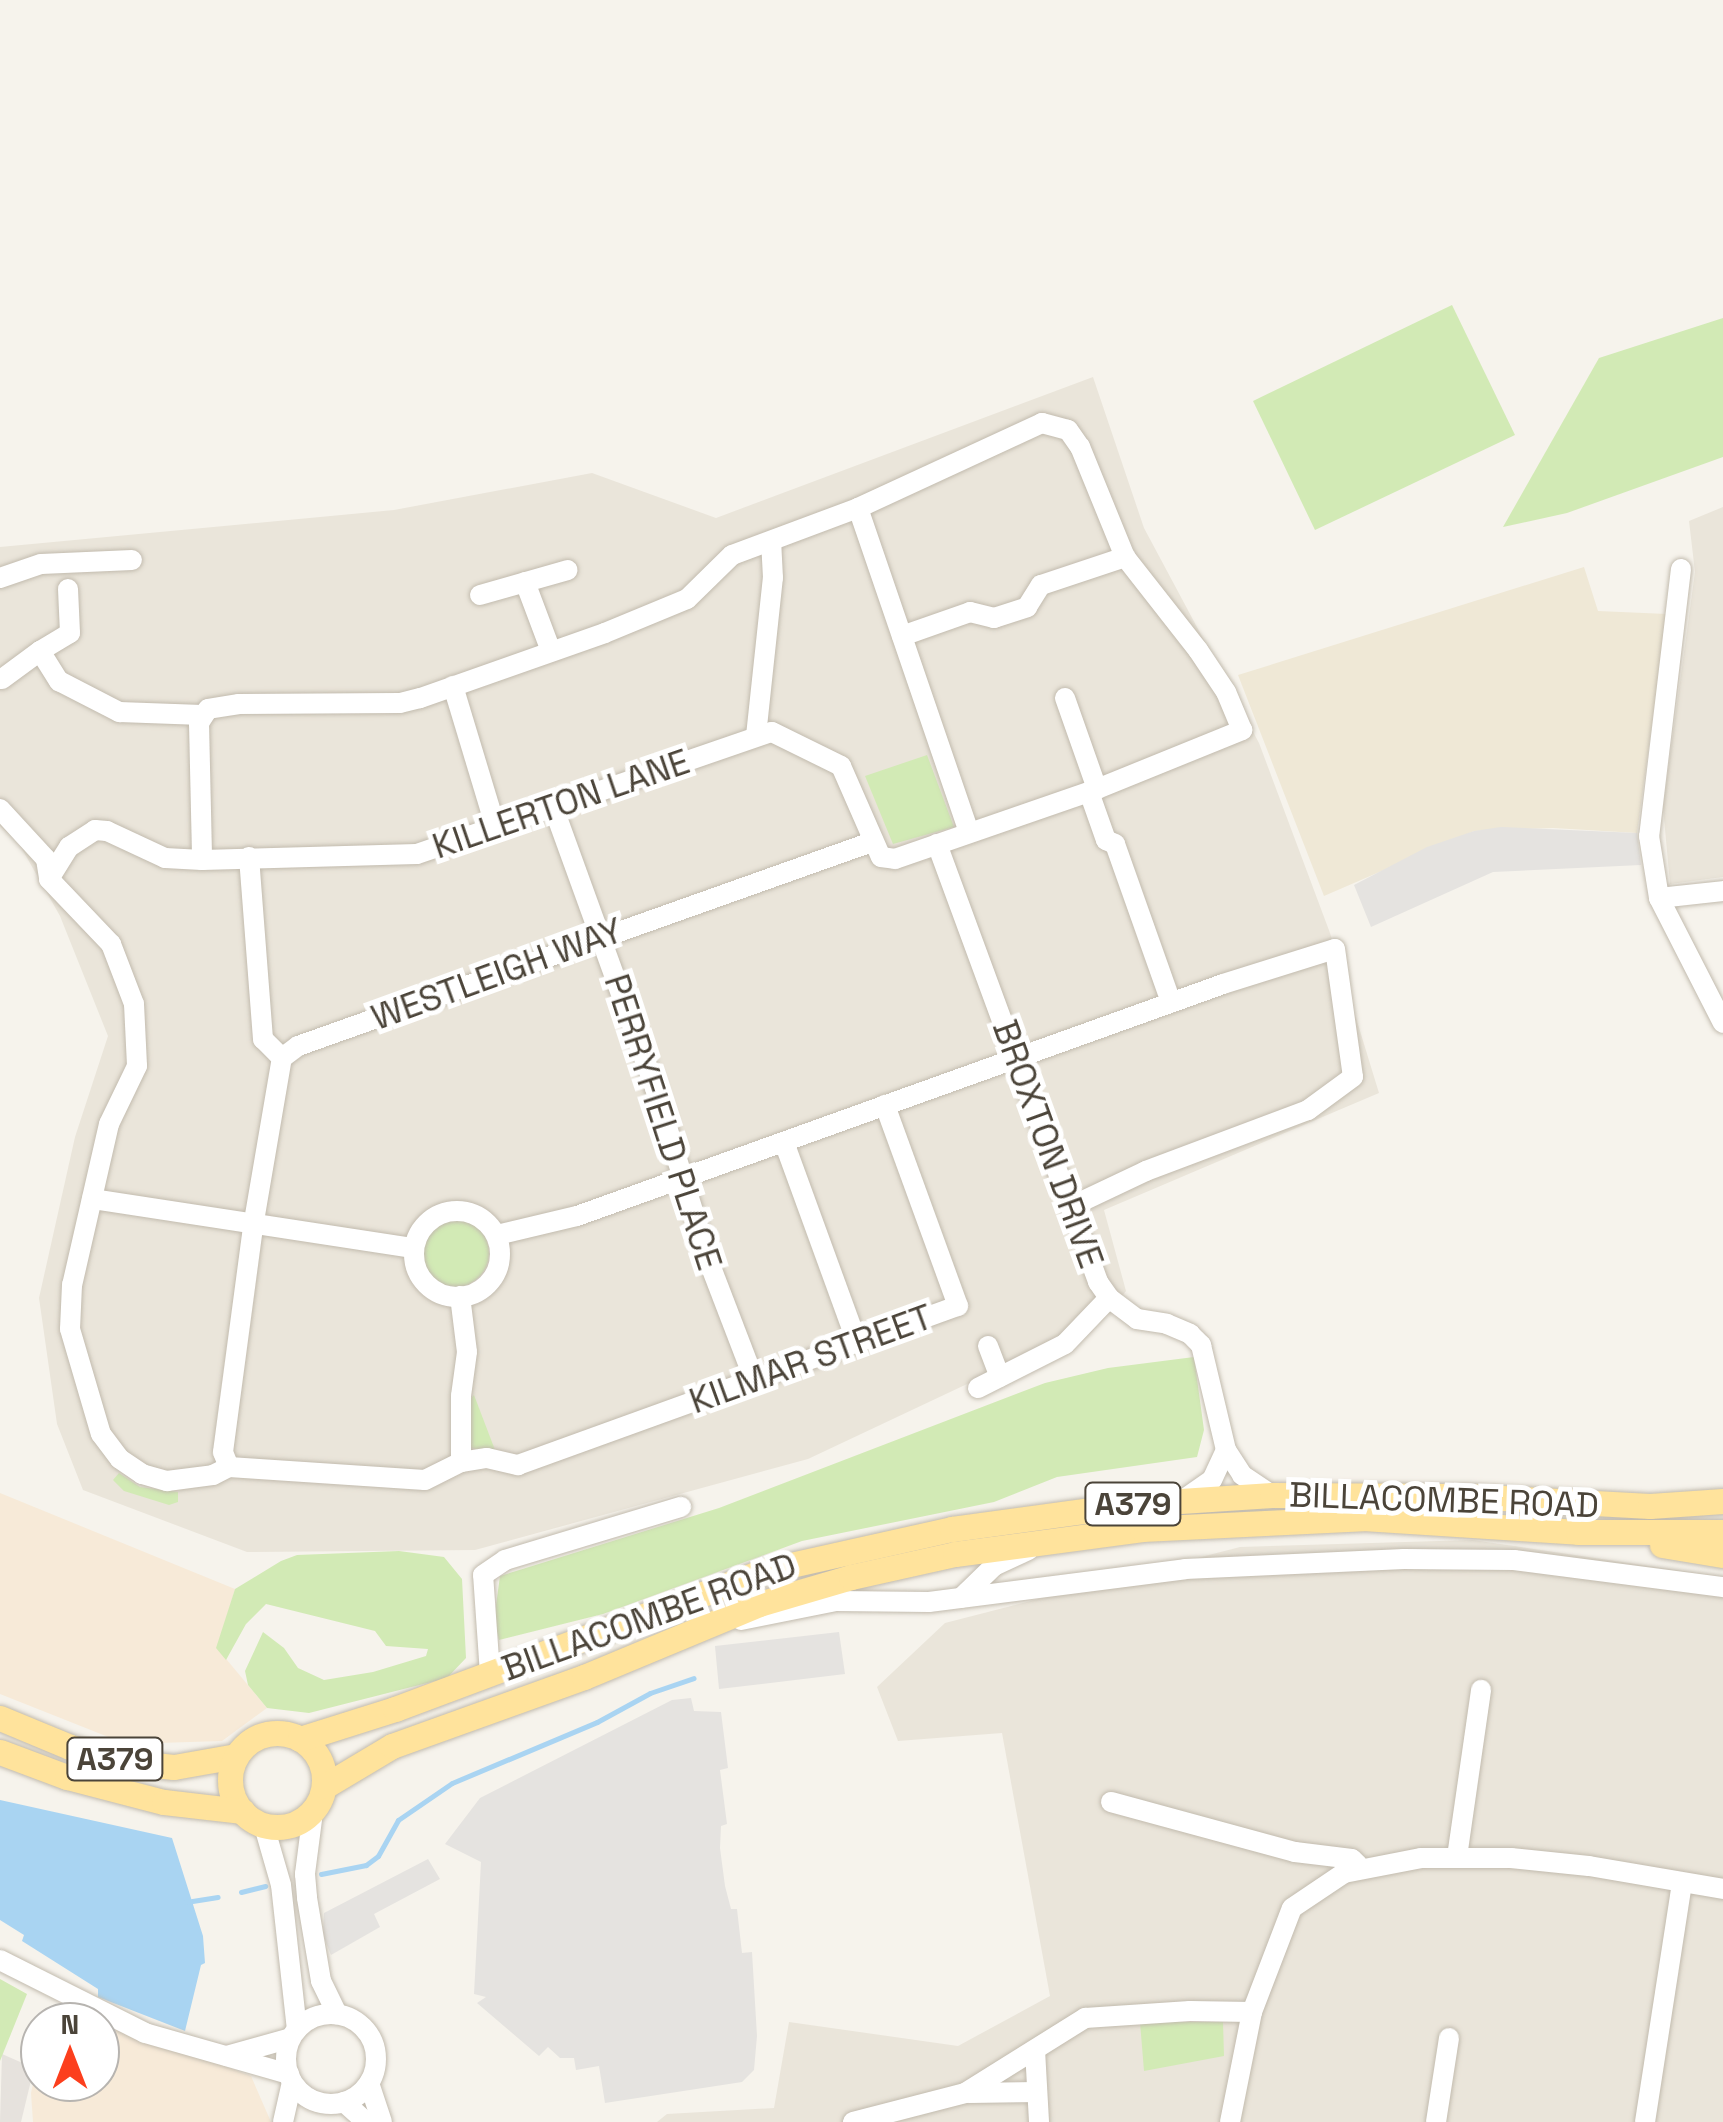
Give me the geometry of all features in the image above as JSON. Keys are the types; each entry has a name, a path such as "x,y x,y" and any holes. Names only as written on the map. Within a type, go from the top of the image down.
{"main road":[{"name":"BILLACOMBE ROAD","path":"300,1739 631,1623 704,1591 852,1548 1061,1512 1272,1495 1466,1496 1650,1506 1723,1500"},
{"name":"BILLACOMBE ROAD","path":"325,1786 392,1746 714,1626 759,1604 852,1577 955,1554 1048,1540 1235,1522 1363,1518 1578,1532 1723,1532"},
{"name":"BILLACOMBE ROAD","path":"1578,1532 1723,1555"},
{"name":"A379","path":"0,1718 70,1747 124,1762 174,1767 236,1756 264,1734 283,1733 300,1739"},
{"path":"264,1826 282,1828 313,1812 325,1786 323,1768 315,1751 300,1739"},
{"name":"A379","path":"0,1752 67,1777 164,1802 242,1811 264,1826"},
{"path":"236,1756 230,1790 242,1811"}],"street":[{"path":"40,651 59,681 119,712 202,715 219,706 239,704 400,702 551,651 687,599 732,555 858,508 1028,429 1056,423 1068,430 1080,447 1125,557 1198,650 1226,692 1242,730 970,834 895,859 881,857 847,773 828,758 772,732 756,736 772,582 771,542"},
{"path":"858,508 970,834"},
{"path":"902,636 970,612 994,618 1028,607 1041,585 1125,557"},
{"path":"0,578 41,564 132,560"},
{"path":"1681,569 1650,804 1659,898 1723,1023"},
{"path":"480,595 568,570"},
{"path":"525,582 551,651"},
{"path":"2,680 70,633 68,588"},
{"path":"453,686 496,828"},
{"path":"1065,698 1106,840 1115,844 1171,1002"},
{"path":"202,715 202,860"},
{"name":"KILLERTON LANE","path":"49,879 69,847 95,830 107,831 165,858 417,854 756,736"},
{"name":"PERRYFIELD PLACE","path":"554,808 754,1379"},
{"path":"0,809 46,859 49,879 111,944 125,974 138,1034 138,1066 109,1124 72,1286 70,1330 102,1434 120,1459 142,1474 167,1481 213,1475 229,1467 223,1452 254,1221 282,1058 263,1039 249,856"},
{"name":"WESTLEIGH WAY","path":"282,1058 298,1046 872,842"},
{"name":"BROXTON DRIVE","path":"938,844 968,938 1024,1056 1086,1252 1108,1298 1138,1319 1167,1324 1190,1334 1201,1346 1226,1450 1242,1475 1272,1495"},
{"path":"1659,898 1723,891"},
{"path":"496,1235 565,1220 682,1180 1171,1002 1335,948 1352,1078 1308,1110 1146,1171 1074,1205"},
{"name":"KILMAR STREET","path":"229,1467 425,1480 461,1462 487,1458 518,1465 958,1306 886,1105"},
{"path":"784,1142 858,1343"},
{"path":"92,1200 254,1221 414,1248"},
{"path":"450,1211 478,1216 496,1235 500,1248 496,1272 479,1291 460,1296 444,1295 424,1282 414,1248 426,1223 450,1211"},
{"path":"460,1296 467,1352 461,1396 461,1462"},
{"path":"978,1388 1064,1344 1108,1298"},
{"path":"988,1346 1000,1376"},
{"path":"1183,1500 1212,1480 1226,1450"},
{"path":"490,1674 483,1574 505,1560 680,1508"},
{"name":"BILLACOMBE ROAD","path":"961,1598 994,1566 1048,1540"},
{"name":"BILLACOMBE ROAD","path":"714,1626 836,1601 929,1602 1185,1569 1404,1559 1514,1560 1723,1587"},
{"path":"1457,1857 1481,1690"},
{"path":"1111,1802 1295,1852 1352,1860 1360,1866"},
{"path":"313,1812 305,1874 307,1898 321,1982 337,2014"},
{"path":"264,1826 281,1885 294,2033 283,2122"},
{"path":"1230,2122 1252,2012 1292,1908 1322,1884 1360,1866 1457,1857 1589,1866 1723,1889"},
{"path":"1645,2122 1682,1884"},
{"path":"0,1960 145,2033 290,2078 322,2103"},
{"path":"966,2093 1085,2018 1190,2010 1252,2012"},
{"path":"227,2056 294,2033 323,2015 337,2014 358,2023 373,2043 375,2070 369,2083 344,2102 322,2103 295,2122"},
{"path":"1436,2122 1449,2038"},
{"path":"1034,2050 1039,2122"},
{"path":"369,2083 382,2122"},
{"path":"854,2122 966,2093 1037,2092"},
{"path":"344,2102 366,2122"}],"shaded area":[{"path":"1093,377 1144,528 1259,743 1330,933 1379,1093 1104,1210 1126,1291 1103,1320 808,1459 475,1550 247,1552 83,1490 57,1424 39,1298 75,1137 108,1036 60,916 18,842 0,826 0,547 394,510 592,473 716,518"},
{"path":"1723,507 1723,877 1670,884 1663,807 1695,572 1689,521"},
{"path":"1584,567 1598,611 1667,614 1637,833 1553,828 1474,831 1324,896 1238,675"},
{"path":"1501,827 1637,833 1641,865 1493,872 1371,927 1354,885 1427,847 1474,831"},
{"path":"0,1493 235,1589 217,1648 267,1708 222,1741 126,1744 0,1694"},
{"path":"1473,1540 1723,1577 1723,2122 657,2122 667,2114 774,2108 789,2022 958,2046 1050,1996 1002,1733 898,1741 877,1687 945,1623 1240,1547"},
{"path":"839,1632 845,1674 719,1689 715,1646"},
{"path":"691,1698 694,1711 721,1712 728,1768 720,1770 727,1824 721,1826 720,1848 731,1909 737,1909 742,1953 752,1952 757,2036 754,2070 742,2082 605,2103 599,2066 576,2070 574,2058 560,2058 548,2047 539,2056 477,2003 486,1997 474,1994 481,1862 445,1844 480,1798 672,1700"},
{"path":"428,1859 440,1879 374,1914 380,1927 331,1955 323,1935 324,1913"},
{"path":"120,2027 251,2076 271,2122 33,2122 32,2102 120,2102"},
{"path":"2,2054 20,2062 20,2102 26,2102 21,2122 0,2122"}],"green space":[{"path":"1452,305 1515,435 1315,530 1253,401"},
{"path":"1723,318 1723,457 1567,513 1503,527 1599,358"},
{"path":"927,755 954,827 893,844 865,776"},
{"path":"455,1219 468,1221 479,1229 487,1240 487,1266 479,1277 468,1285 455,1287 442,1285 431,1277 423,1266 421,1253 423,1240 431,1229 442,1221"},
{"path":"1194,1357 1204,1430 1197,1457 1057,1477 994,1502 802,1541 603,1614 499,1640 494,1620 500,1576 719,1508 1045,1383 1108,1368"},
{"path":"474,1395 495,1453 467,1447 468,1402"},
{"path":"119,1473 140,1487 178,1492 178,1502 169,1505 124,1491 113,1480"},
{"path":"399,1551 444,1557 462,1579 466,1658 447,1678 309,1713 267,1708 248,1685 245,1671 263,1632 284,1648 298,1668 324,1680 373,1672 426,1656 428,1649 386,1646 375,1631 266,1604 246,1624 226,1660 216,1648 235,1589 281,1561 297,1555"},
{"path":"0,1979 27,1994 20,2002 20,2011 0,2061"},
{"path":"1140,2022 1223,2022 1224,2056 1144,2071"}],"water":[{"path":"0,1800 172,1838 203,1936 205,1963 201,1965 185,2031 120,2006 120,2002 98,1997 98,1989 22,1941 24,1935 0,1920"}],"waterway":[{"path":"321,1874 366,1865 378,1856 398,1820 452,1783 597,1722 650,1693 694,1678"},
{"path":"241,1892 265,1886"},
{"path":"186,1902 218,1897"}]}
